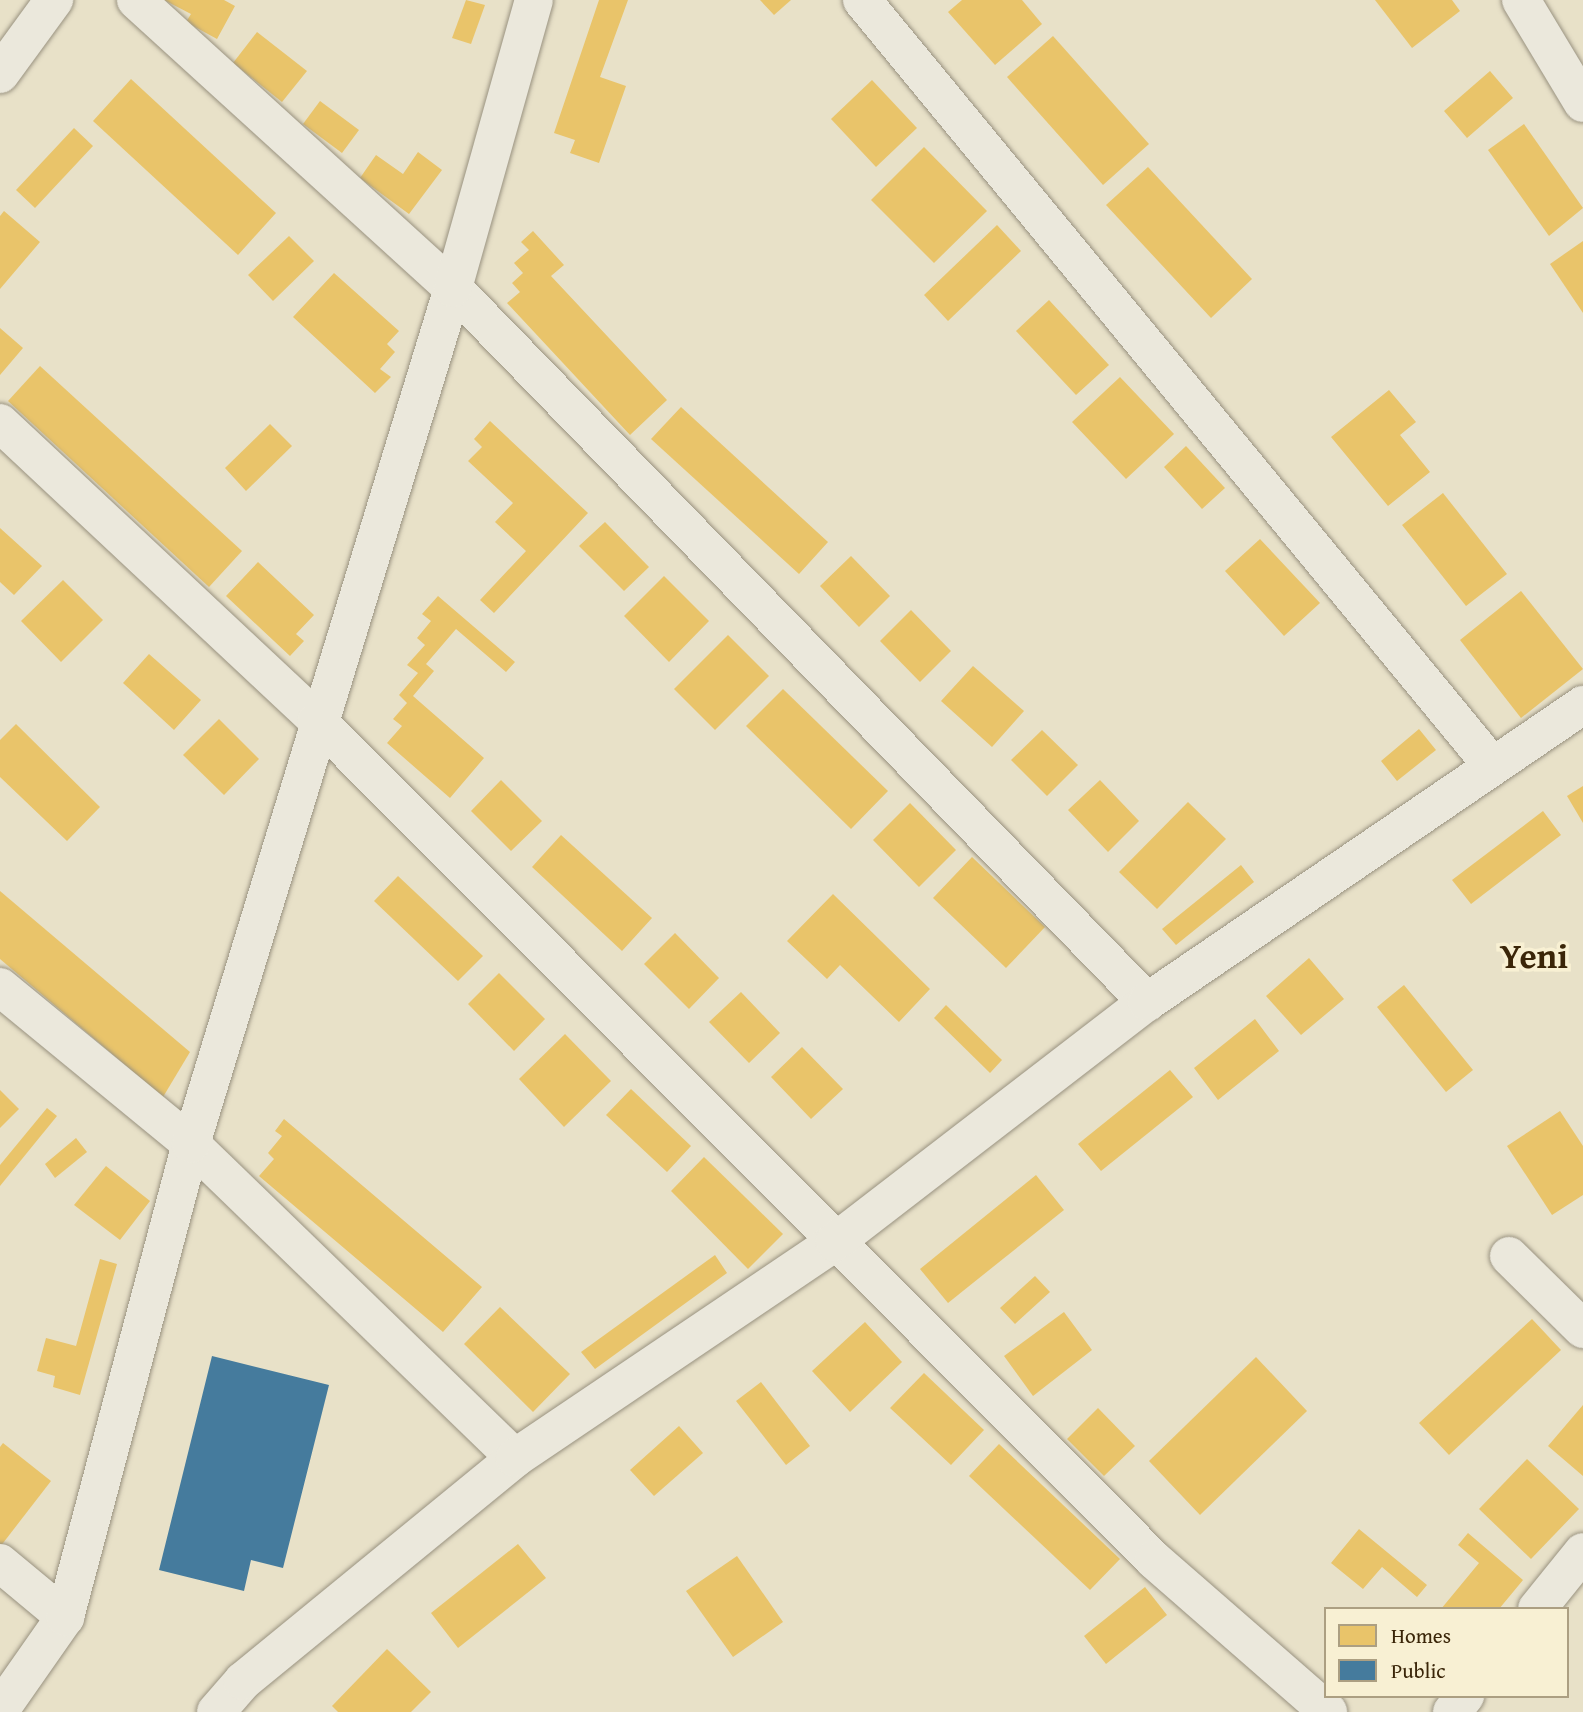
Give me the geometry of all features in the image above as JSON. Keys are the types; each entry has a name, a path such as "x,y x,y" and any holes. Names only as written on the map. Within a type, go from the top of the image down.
{"street":[{"path":"0,74 54,0"},
{"path":"136,0 453,288 1147,1002"},
{"path":"0,1710 65,1617 191,1144 317,720 453,288 534,0"},
{"path":"862,0 1491,764"},
{"path":"1521,0 1583,103"},
{"path":"0,423 317,720 1154,1560 1328,1712"},
{"path":"216,1712 243,1681 515,1458 835,1242 1147,1002 1491,764 1583,705"},
{"path":"0,987 191,1144 515,1458"},
{"path":"1509,1256 1583,1329"},
{"path":"1539,1607 1583,1552"},
{"path":"0,1563 65,1617"},
{"path":"1452,1712 1463,1698"}],"building: Homes":[{"path":"164,0 224,0 235,6 217,39 186,22 191,14"},
{"path":"466,0 485,5 471,44 452,38"},
{"path":"599,0 628,0 600,77 626,86 599,163 570,153 575,140 554,133"},
{"path":"760,0 791,0 774,15"},
{"path":"962,0 1022,0 1042,24 995,65 948,12"},
{"path":"1375,0 1452,0 1460,11 1412,48"},
{"path":"257,32 307,71 282,102 233,63"},
{"path":"1053,36 1149,144 1103,185 1007,77"},
{"path":"1490,71 1513,98 1467,138 1444,111"},
{"path":"131,79 276,213 238,255 93,121"},
{"path":"872,80 917,128 876,167 831,119"},
{"path":"320,101 359,130 342,153 303,124"},
{"path":"1524,124 1583,208 1549,236 1488,150"},
{"path":"74,128 93,146 35,208 16,190"},
{"path":"924,147 987,211 934,263 871,200"},
{"path":"418,152 442,170 409,214 360,178 376,155 403,174"},
{"path":"1148,167 1252,279 1211,318 1106,205"},
{"path":"4,211 40,242 0,289 0,216"},
{"path":"997,225 1021,251 948,321 924,295"},
{"path":"533,231 564,265 551,276 667,400 630,435 507,303 520,292 512,283 523,273 514,263 529,250 521,242"},
{"path":"289,236 314,261 273,301 248,275"},
{"path":"1583,241 1583,313 1550,264"},
{"path":"334,273 399,331 387,344 395,352 380,369 391,377 375,393 293,317"},
{"path":"1049,300 1109,365 1076,395 1016,331"},
{"path":"0,328 23,348 0,375"},
{"path":"40,366 242,551 209,587 8,401"},
{"path":"1120,377 1174,434 1126,479 1072,422"},
{"path":"1389,390 1416,422 1400,435 1430,472 1388,506 1331,437"},
{"path":"681,407 828,542 799,574 651,439"},
{"path":"490,421 588,513 494,613 480,600 526,551 495,522 513,503 468,461 482,447 474,439"},
{"path":"270,424 292,446 246,491 225,468"},
{"path":"1186,446 1225,488 1202,509 1164,467"},
{"path":"1443,493 1507,574 1466,606 1402,525"},
{"path":"605,522 649,567 624,591 579,546"},
{"path":"0,528 42,566 14,595 0,582"},
{"path":"1260,539 1320,603 1284,636 1225,571"},
{"path":"851,556 890,596 859,627 820,586"},
{"path":"258,562 314,615 296,634 304,641 290,656 226,596"},
{"path":"664,576 709,621 669,662 624,616"},
{"path":"63,580 103,620 61,662 21,621"},
{"path":"1521,591 1583,669 1521,718 1460,640"},
{"path":"438,596 515,662 506,672 456,629 426,664 434,671 413,696 484,758 450,798 387,743 402,726 393,719 407,703 399,695 418,673 407,665 425,645 417,638 431,621 422,614"},
{"path":"911,610 951,651 920,682 880,641"},
{"path":"728,635 769,676 715,730 674,689"},
{"path":"149,654 201,700 174,730 123,683"},
{"path":"973,666 1024,711 992,747 941,701"},
{"path":"783,689 888,791 851,829 746,726"},
{"path":"219,719 259,759 224,795 183,755"},
{"path":"16,724 100,807 67,841 0,777 0,740"},
{"path":"1419,729 1436,750 1397,781 1381,761"},
{"path":"1042,730 1078,765 1047,796 1011,760"},
{"path":"501,780 542,821 511,851 471,811"},
{"path":"1100,780 1139,821 1108,852 1068,810"},
{"path":"1583,786 1583,823 1567,796"},
{"path":"1188,802 1226,839 1157,909 1119,872"},
{"path":"910,803 956,850 919,887 873,840"},
{"path":"1543,811 1561,835 1471,904 1452,880"},
{"path":"561,835 652,918 622,951 532,867"},
{"path":"972,857 1045,927 1006,968 933,898"},
{"path":"1241,865 1254,882 1176,945 1162,929"},
{"path":"398,876 483,956 458,981 374,901"},
{"path":"0,891 190,1052 163,1097 0,959"},
{"path":"833,894 930,989 899,1022 840,965 827,979 787,941"},
{"path":"675,933 719,978 689,1009 644,964"},
{"path":"1309,958 1344,999 1301,1035 1266,996"},
{"path":"499,973 545,1019 514,1051 468,1004"},
{"path":"1404,985 1473,1070 1446,1092 1377,1007"},
{"path":"741,992 780,1033 749,1063 709,1022"},
{"path":"946,1005 1002,1060 990,1073 934,1018"},
{"path":"1255,1019 1279,1051 1218,1100 1194,1068"},
{"path":"565,1034 611,1081 564,1127 519,1079"},
{"path":"802,1047 843,1089 811,1119 771,1077"},
{"path":"1170,1070 1193,1097 1101,1171 1078,1144"},
{"path":"631,1089 691,1146 667,1172 606,1115"},
{"path":"0,1090 19,1109 0,1128"},
{"path":"47,1108 57,1116 0,1186 0,1165"},
{"path":"1560,1111 1583,1146 1583,1195 1552,1215 1507,1146"},
{"path":"284,1119 482,1287 443,1332 259,1176 274,1159 268,1153 282,1136 275,1131"},
{"path":"76,1138 87,1152 55,1178 45,1164"},
{"path":"704,1157 783,1234 748,1269 671,1191"},
{"path":"106,1166 150,1201 120,1240 74,1205"},
{"path":"1036,1175 1064,1210 948,1303 920,1269"},
{"path":"715,1255 727,1273 595,1369 581,1352"},
{"path":"100,1259 117,1264 80,1395 53,1387 55,1376 37,1371 46,1338 76,1346"},
{"path":"1035,1276 1050,1292 1015,1324 1000,1308"},
{"path":"500,1307 570,1374 533,1412 464,1344"},
{"path":"1064,1312 1092,1350 1033,1396 1004,1356"},
{"path":"1532,1319 1561,1350 1449,1455 1419,1423"},
{"path":"865,1322 902,1362 850,1412 812,1371"},
{"path":"1256,1357 1307,1411 1200,1515 1149,1461"},
{"path":"924,1373 984,1430 951,1465 890,1408"},
{"path":"761,1382 810,1446 786,1465 736,1401"},
{"path":"1583,1405 1583,1476 1548,1446"},
{"path":"1098,1408 1135,1446 1104,1476 1067,1439"},
{"path":"679,1426 703,1453 654,1496 630,1470"},
{"path":"3,1443 51,1481 0,1547 0,1447"},
{"path":"999,1444 1120,1559 1090,1590 969,1476"},
{"path":"1527,1459 1579,1509 1531,1559 1479,1509"},
{"path":"1359,1529 1427,1585 1417,1597 1382,1567 1363,1589 1331,1563"},
{"path":"1468,1533 1523,1580 1501,1607 1443,1607 1479,1563 1458,1545"},
{"path":"518,1544 546,1578 458,1648 431,1613"},
{"path":"737,1556 783,1622 733,1657 686,1591"},
{"path":"1145,1587 1167,1615 1106,1664 1084,1636"},
{"path":"387,1649 431,1692 411,1712 338,1712 332,1706"}],"building: Public":[{"path":"212,1356 329,1385 283,1568 251,1560 244,1591 159,1570"}],"district":[{"name":"Yeni","path":"1534,956"}]}
